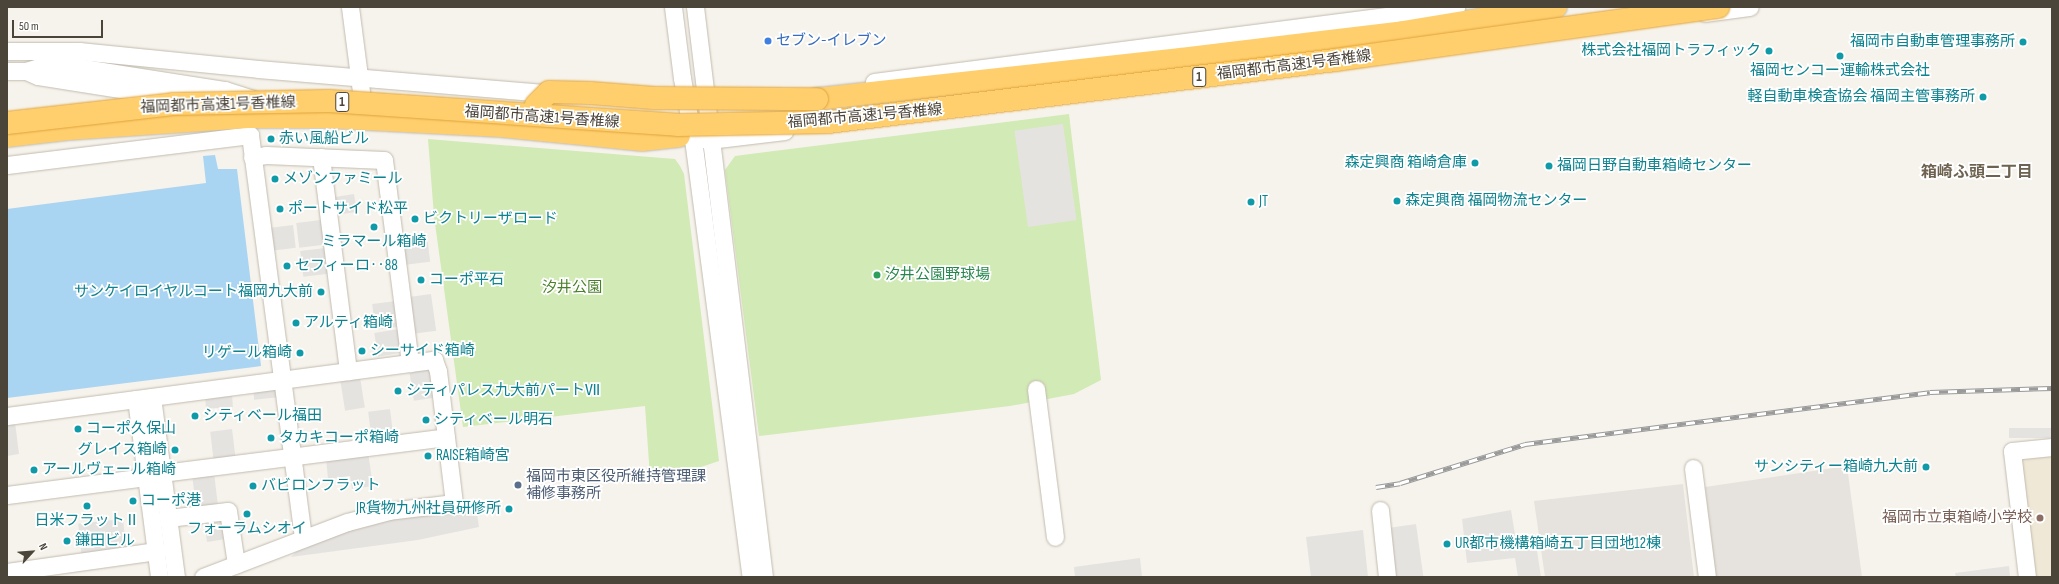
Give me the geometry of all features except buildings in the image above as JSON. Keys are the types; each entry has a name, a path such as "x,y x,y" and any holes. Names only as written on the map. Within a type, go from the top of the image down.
{"highway":[{"path":"536,105 548,92 590,93 654,98 817,99 1166,61 1403,32 1556,7"},
{"name":"福岡都市高速1号香椎線","path":"7,123 173,104 307,101 677,125 828,122 1334,60 1718,7"},
{"name":"福岡都市高速1号香椎線","path":"7,110 156,95 249,91 359,92 679,114 759,115 896,110 1676,11"},
{"path":"7,136 98,126 248,117 328,117 501,126 642,140 694,138"}],"street":[{"path":"673,7 687,104 694,138 764,577"},
{"path":"694,138 705,103 695,7"},
{"path":"7,51 79,50 258,69 518,90 632,103 687,104 705,103 1456,7"},
{"path":"7,71 26,72 39,67 122,73 225,90 258,101 362,100 624,120 694,138 898,119 1518,36 1676,11 1750,7"},
{"path":"354,8 362,100"},
{"path":"7,165 250,135 303,538"},
{"path":"252,157 266,155 384,160 410,363"},
{"path":"321,157 348,372"},
{"path":"728,353 751,577"},
{"path":"7,416 434,360 446,437 454,503 382,513 347,522 203,577"},
{"path":"1036,389 1055,537"},
{"path":"144,398 154,475 156,551 159,577"},
{"path":"7,495 446,437"},
{"path":"2027,577 2012,451 2052,447"},
{"path":"1693,468 1707,577"},
{"path":"154,475 168,518 176,577"},
{"path":"1380,510 1387,577"},
{"path":"168,518 228,511 236,564"},
{"path":"7,572 156,551"}],"shaded area":[{"path":"1063,124 1076,220 1028,227 1014,131"},
{"path":"354,194 357,212 333,216 330,198"},
{"path":"321,220 324,245 299,248 296,223"},
{"path":"293,225 296,248 272,251 269,228"},
{"path":"427,236 430,262 401,265 398,240"},
{"path":"325,248 328,274 303,277 300,251"},
{"path":"431,294 436,331 410,334 405,298"},
{"path":"396,301 399,327 375,330 372,304"},
{"path":"399,329 403,353 378,357 374,333"},
{"path":"429,368 434,398 414,401 409,371"},
{"path":"360,377 365,408 345,411 340,380"},
{"path":"279,387 280,397 254,400 253,390"},
{"path":"232,394 233,407 206,409 205,396"},
{"path":"390,409 394,440 372,442 368,412"},
{"path":"15,422 19,454 7,456 7,423"},
{"path":"2009,428 2052,428 2052,438 2009,438"},
{"path":"232,429 236,461 214,463 210,432"},
{"path":"368,452 373,486 352,489 350,476 328,479 326,458"},
{"name":"福岡市立東箱崎小学校","path":"2052,455 2052,577 2035,577 2020,460"},
{"path":"1847,466 1862,577 1716,577 1705,487"},
{"path":"214,473 218,508 196,510 192,476"},
{"path":"1683,484 1694,577 1545,577 1534,501"},
{"path":"476,507 479,527 418,540 291,557 306,542 353,525"},
{"path":"1511,510 1517,547 1536,544 1541,577 1518,577 1515,558 1467,563 1462,519"},
{"path":"219,517 223,521 226,539 207,542 204,520"},
{"path":"123,519 126,550 81,555 78,524"},
{"path":"1416,524 1423,576 1395,577 1388,528"},
{"path":"1363,530 1368,577 1311,577 1306,537"},
{"path":"1140,558 1142,577 1075,577 1074,567"},
{"path":"2009,566 2010,577 1956,577 1955,573"}],"green space":[{"path":"1069,114 1101,380 1074,394 1010,406 759,436 725,170 735,156"},
{"name":"汐井公園","path":"428,139 675,159 684,174 719,461 680,474 650,477 645,406 463,427 434,216"}],"water":[{"path":"215,155 218,169 237,169 261,366 7,398 7,209 206,183 203,156"}],"railway":[{"path":"1376,487 1400,483 1525,444 1930,392 2052,388"}],"place":[{"name":"セブン-イレブン","path":"768,41"},
{"name":"福岡市自動車管理事務所","path":"2023,42"},
{"name":"株式会社福岡トラフィック","path":"1769,51"},
{"name":"福岡センコー運輸株式会社","path":"1840,56"},
{"name":"軽自動車検査協会 福岡主管事務所","path":"1983,97"},
{"name":"赤い風船ビル","path":"271,139"},
{"name":"森定興商 箱崎倉庫","path":"1475,163"},
{"name":"福岡日野自動車箱崎センター","path":"1549,166"},
{"name":"メゾンファミール","path":"275,179"},
{"name":"森定興商 福岡物流センター","path":"1397,201"},
{"name":"JT","path":"1251,202"},
{"name":"ポートサイド松平","path":"280,209"},
{"name":"ビクトリーザロード","path":"415,219"},
{"name":"ミラマール箱崎","path":"374,227"},
{"name":"セフィーロ‥88","path":"287,266"},
{"name":"汐井公園野球場","path":"877,275"},
{"name":"コーポ平石","path":"421,280"},
{"name":"サンケイロイヤルコート福岡九大前","path":"321,292"},
{"name":"アルティ箱崎","path":"296,323"},
{"name":"シーサイド箱崎","path":"362,351"},
{"name":"リゲール箱崎","path":"300,353"},
{"name":"シティパレス九大前パートⅦ","path":"398,391"},
{"name":"シティベール福田","path":"195,416"},
{"name":"シティベール明石","path":"426,420"},
{"name":"コーポ久保山","path":"78,429"},
{"name":"タカキコーポ箱崎","path":"271,438"},
{"name":"グレイス箱崎","path":"175,450"},
{"name":"RAISE箱崎宮","path":"428,456"},
{"name":"サンシティー箱崎九大前","path":"1926,467"},
{"name":"アールヴェール箱崎","path":"34,470"},
{"name":"福岡市東区役所維持管理課 補修事務所","path":"518,485"},
{"name":"バビロンフラット","path":"253,486"},
{"name":"コーポ港","path":"133,501"},
{"name":"日米フラットⅡ","path":"87,506"},
{"name":"JR貨物九州社員研修所","path":"509,509"},
{"name":"フォーラムシオイ","path":"247,514"},
{"name":"福岡市立東箱崎小学校","path":"2040,518"},
{"name":"鎌田ビル","path":"67,541"},
{"name":"UR都市機構箱崎五丁目団地12棟","path":"1447,544"}],"district":[{"name":"箱崎ふ頭二丁目","path":"1977,173"}]}
